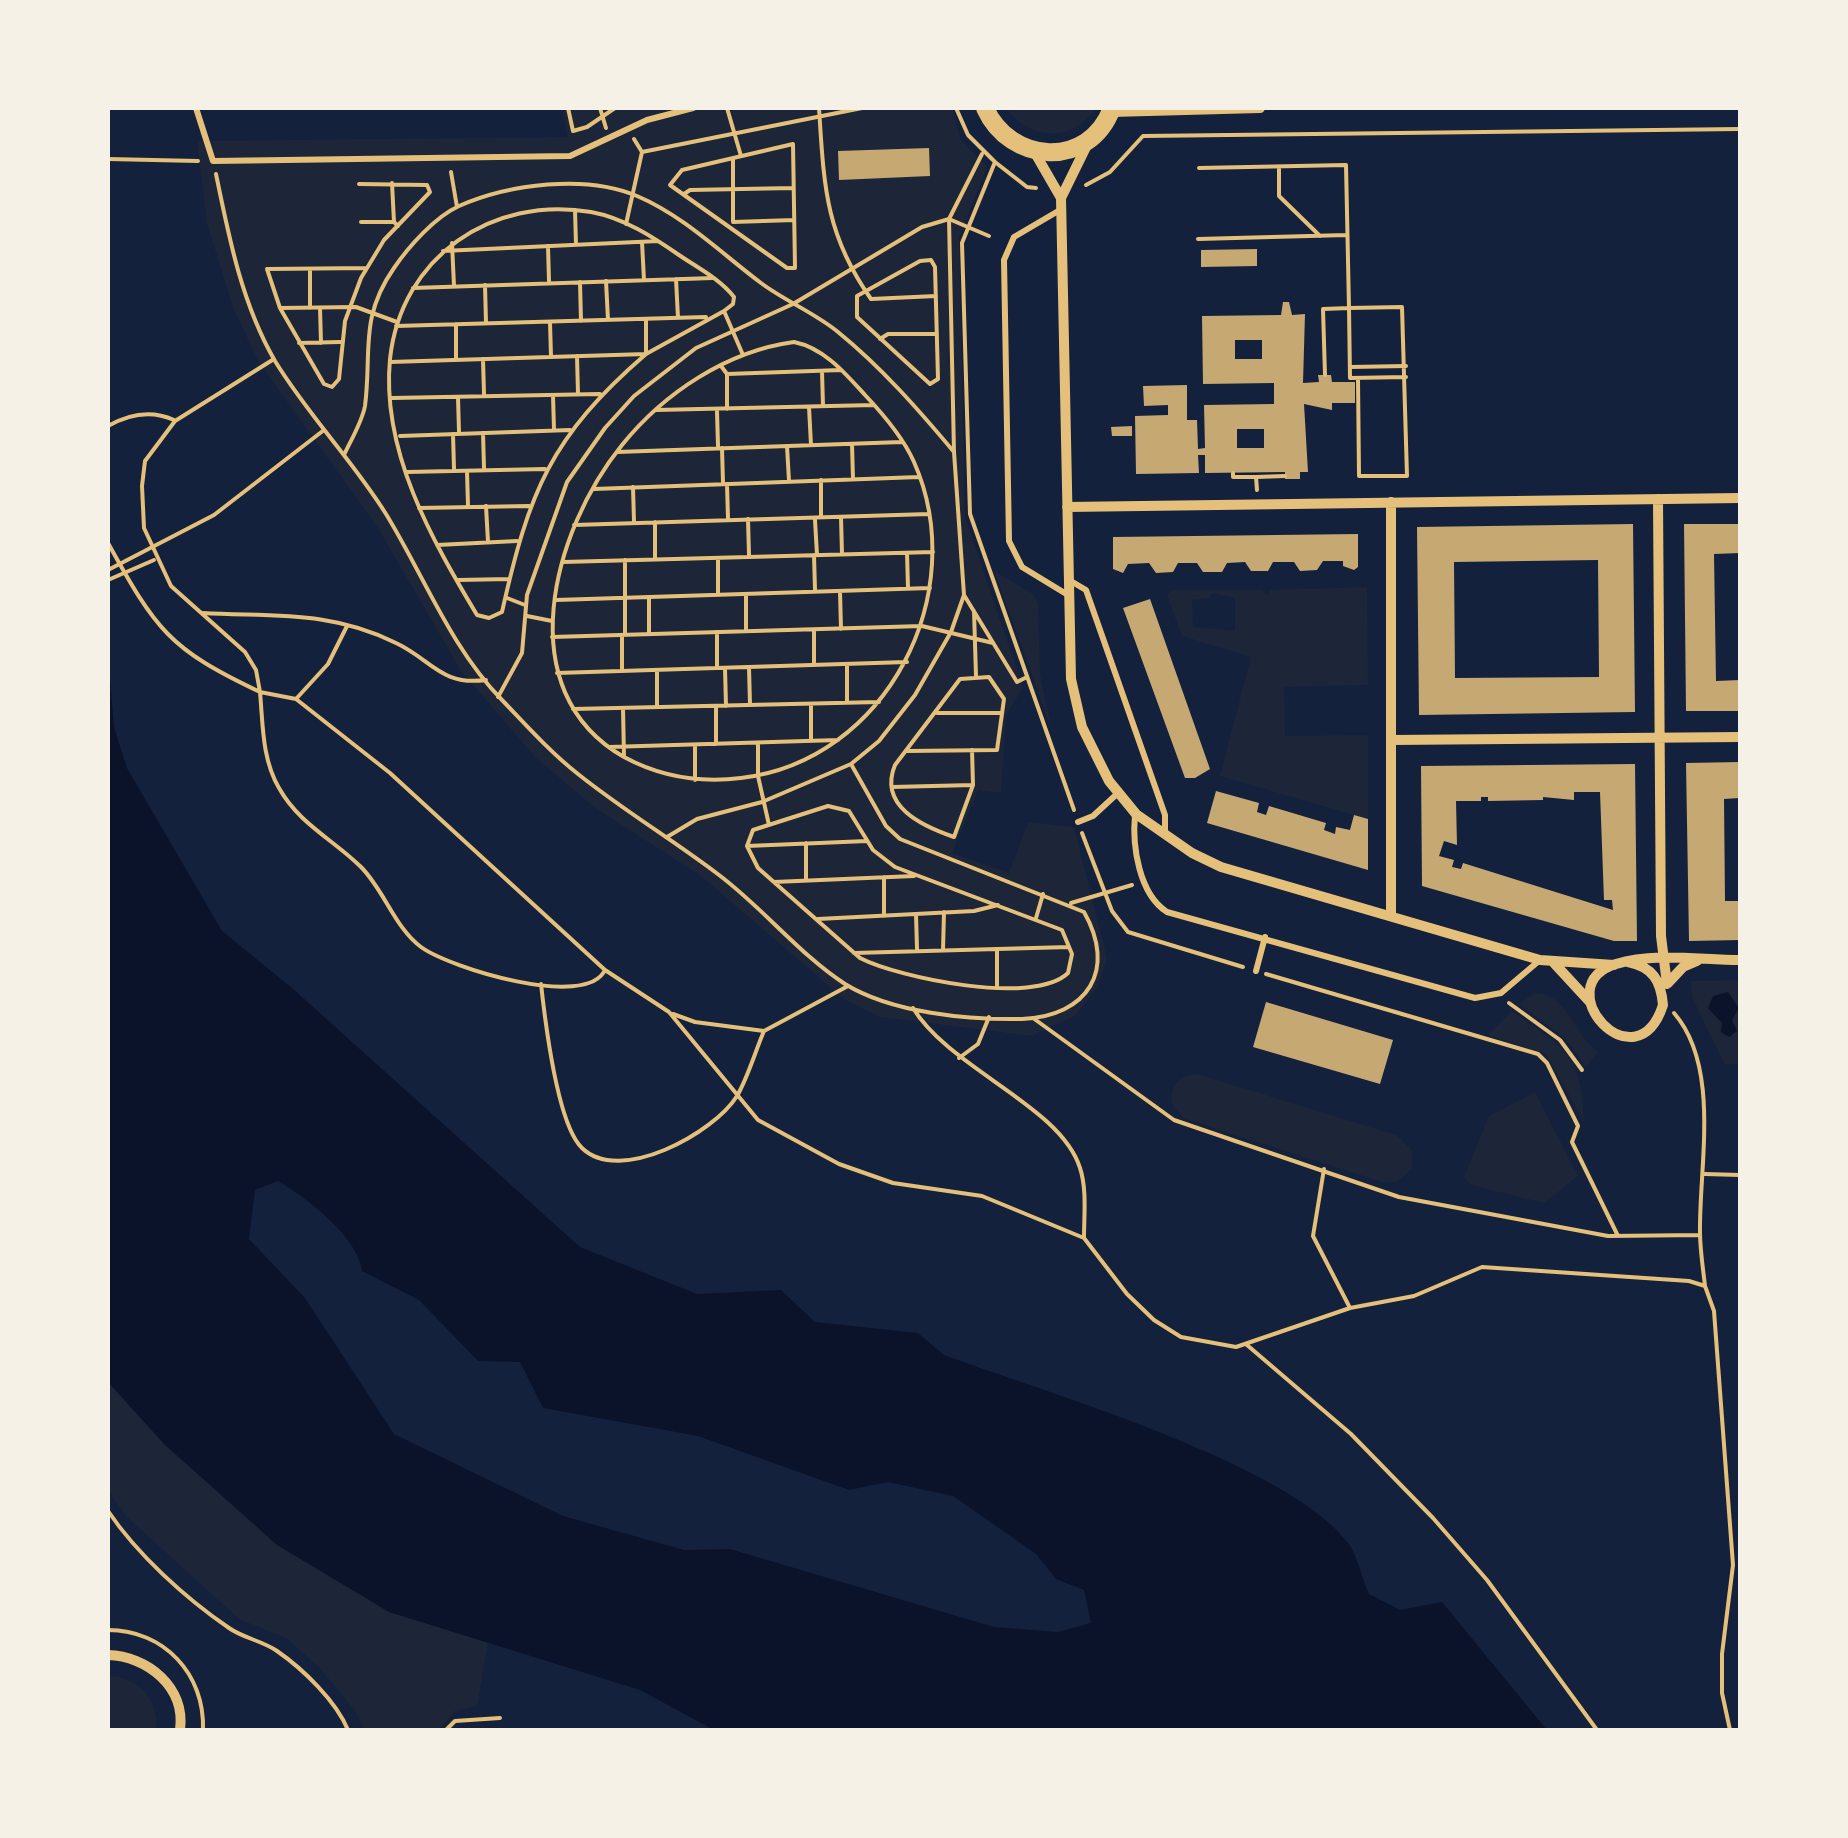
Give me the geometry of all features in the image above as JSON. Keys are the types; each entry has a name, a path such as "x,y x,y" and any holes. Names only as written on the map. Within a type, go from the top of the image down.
{"main road":[{"path":"985,108 992,125 1011,143 1055,154 1092,138 1112,110"}],"street":[{"path":"1112,110 1260,108"},
{"path":"1092,138 1074,165 1061,204 1068,595 1074,701 1092,752 1118,793 1136,814 1165,837 1221,867 1554,964 1614,965 1664,957 1740,960"},
{"path":"1035,152 1061,204"},
{"path":"1067,507 1740,498"},
{"path":"1554,964 1590,1002 1598,1024 1619,1036 1642,1033 1652,1026 1668,984 1664,957 1658,499"},
{"path":"1391,502 1392,915"},
{"path":"1392,740 1740,737"},
{"path":"1668,984 1683,967 1698,960"},
{"path":"1628,962 1651,972 1661,985 1663,1002"},
{"path":"1590,1002 1596,979 1614,965"},
{"path":"108,1656 137,1659 160,1674 175,1695 180,1730"}],"lane":[{"path":"196,108 214,161 570,156 647,120 693,108"},
{"path":"1061,204 1014,237 1004,260 1008,502 1009,542 1016,561 1068,595"},
{"path":"1068,579 1086,590 1165,815 1165,837"},
{"path":"1078,822 1093,816 1118,793"},
{"path":"1136,814 1133,836 1144,882 1158,906 1475,998 1501,993 1540,960"},
{"path":"1256,971 1265,937"}],"path":[{"path":"568,108 573,131 603,119 615,108"},
{"path":"600,108 603,119"},
{"path":"727,108 741,156"},
{"path":"642,152 819,110 862,108"},
{"path":"956,108 968,135 983,152 1034,188"},
{"path":"819,110 828,209 850,270 871,299 936,296"},
{"path":"1078,186 1100,180 1143,136 1740,128"},
{"path":"626,224 642,152 629,131"},
{"path":"793,144 794,268 786,268 732,225 670,185 682,170 741,156 793,144"},
{"path":"666,838 697,819 762,802 852,764 878,741 915,695 951,632 964,595 954,452 949,219 987,145"},
{"path":"449,156 457,207"},
{"path":"732,225 733,158"},
{"path":"108,159 214,161 232,252 274,359 386,514 458,641 498,697 576,773 722,877 848,986 913,1008 1033,1018 1066,1010 1091,987 1098,966 1096,938 1084,912 1071,903 900,839 886,826 852,764"},
{"path":"995,162 962,243 970,514 1078,822 1121,925 1136,937 1534,1052 1547,1063 1578,1126 1572,1142 1618,1236"},
{"path":"1200,168 1346,165 1350,378 1406,377"},
{"path":"1279,166 1279,196 1320,236"},
{"path":"392,183 396,224"},
{"path":"359,184 426,184 430,192 396,224 367,268 341,342 339,379 332,387 318,378 280,308 267,269 367,268"},
{"path":"344,455 365,408 365,338 394,268 429,228 457,207 513,190 570,184 634,194 694,231 836,331 912,402 954,452"},
{"path":"684,195 690,190 793,188"},
{"path":"576,210 576,245"},
{"path":"576,210 626,224 713,278 734,297 733,304 646,354 600,394 570,430 545,469 529,506 502,612 482,618 436,545 406,472 392,398 390,362 397,324 412,288 443,251 506,215 576,210"},
{"path":"498,697 522,653 525,605 544,538 568,482 604,428 634,396 696,348 793,304 922,227 949,219 989,236"},
{"path":"732,225 794,220"},
{"path":"361,222 396,224"},
{"path":"1198,239 1346,235"},
{"path":"443,251 658,241"},
{"path":"642,242 644,280"},
{"path":"452,243 454,286"},
{"path":"548,246 549,283"},
{"path":"920,261 935,263 936,296 938,379 930,384 857,317 854,307 857,296 920,261"},
{"path":"310,268 310,308"},
{"path":"412,288 713,278"},
{"path":"676,279 678,318"},
{"path":"580,282 581,321"},
{"path":"606,282 608,320"},
{"path":"485,285 486,323"},
{"path":"320,307 321,343"},
{"path":"280,308 351,307 397,324 712,317"},
{"path":"1325,375 1323,308 1402,307 1407,476 1359,476 1358,378"},
{"path":"724,311 743,355"},
{"path":"646,319 646,354"},
{"path":"550,322 551,357"},
{"path":"456,324 456,360"},
{"path":"880,339 888,334 937,334"},
{"path":"300,343 341,342"},
{"path":"794,342 806,344 842,370 874,405 902,442 920,476 933,552 930,588 922,626 907,662 878,702 838,740 788,767 758,776 695,780 608,748 572,709 558,673 552,621 562,562 574,525 617,452 656,410 743,355 794,342"},
{"path":"390,362 646,354"},
{"path":"577,356 578,394"},
{"path":"274,359 175,421 144,460 144,528 156,559 181,598 204,613 244,652 256,670 265,758 278,787 297,814 361,867 416,944 443,961 541,984 588,986 604,970"},
{"path":"484,359 484,396"},
{"path":"721,366 727,374 727,410"},
{"path":"1350,367 1406,366"},
{"path":"727,374 842,370"},
{"path":"822,371 823,407"},
{"path":"554,394 554,430"},
{"path":"392,398 600,394"},
{"path":"454,471 458,397"},
{"path":"656,410 874,405"},
{"path":"809,407 811,445"},
{"path":"717,411 728,520"},
{"path":"108,426 138,414 159,413 175,421"},
{"path":"108,570 152,551 214,515 324,430"},
{"path":"398,436 570,430"},
{"path":"483,433 484,470"},
{"path":"617,452 902,442"},
{"path":"852,444 853,479"},
{"path":"787,446 788,481"},
{"path":"406,472 545,469"},
{"path":"467,471 468,507"},
{"path":"1232,473 1232,477 1285,476"},
{"path":"592,489 920,476"},
{"path":"1256,476 1257,487"},
{"path":"815,592 821,480"},
{"path":"633,487 634,523"},
{"path":"486,506 488,543"},
{"path":"419,508 529,506"},
{"path":"574,525 929,514"},
{"path":"842,516 842,554"},
{"path":"748,519 749,557"},
{"path":"655,522 656,560"},
{"path":"436,545 517,541"},
{"path":"108,543 146,611 180,648 202,665 260,692 296,699 390,773 604,970 669,1012 695,1022 764,1031 848,986"},
{"path":"907,552 908,588"},
{"path":"562,562 933,552"},
{"path":"718,558 718,594"},
{"path":"108,580 156,559"},
{"path":"622,671 625,560"},
{"path":"457,580 508,579"},
{"path":"556,600 930,588"},
{"path":"840,591 841,629"},
{"path":"746,594 746,632"},
{"path":"964,595 1017,682 1028,676"},
{"path":"650,597 650,634"},
{"path":"505,598 525,605"},
{"path":"974,608 976,676"},
{"path":"204,613 286,613 347,626 408,649 446,678 464,683 486,680"},
{"path":"525,616 552,621"},
{"path":"296,699 328,664 347,626"},
{"path":"552,637 922,626 993,643"},
{"path":"814,630 814,665"},
{"path":"717,632 717,668"},
{"path":"558,673 907,662"},
{"path":"848,664 848,702"},
{"path":"750,667 750,705"},
{"path":"725,668 726,706"},
{"path":"658,670 658,707"},
{"path":"906,751 972,750 997,750 1004,699 989,677 960,680 906,751 891,775 892,787 907,814 954,837 972,786 972,750"},
{"path":"572,709 878,702"},
{"path":"811,704 811,741"},
{"path":"716,706 716,744"},
{"path":"623,708 624,756"},
{"path":"936,713 1002,713"},
{"path":"608,748 838,740"},
{"path":"758,742 758,776 769,826"},
{"path":"695,744 695,780"},
{"path":"892,787 972,786"},
{"path":"838,806 849,811 867,841 895,867 1062,930 1071,947 1071,965 1060,980 1047,986 997,987 876,966 854,953 774,882 749,856 747,846 753,830 838,806"},
{"path":"747,846 867,841"},
{"path":"806,843 806,880"},
{"path":"774,882 920,876"},
{"path":"884,878 884,916"},
{"path":"1071,903 1132,885"},
{"path":"1036,918 1044,893"},
{"path":"815,919 998,905"},
{"path":"944,912 944,950"},
{"path":"916,914 917,951"},
{"path":"854,953 1071,947"},
{"path":"997,949 997,987"},
{"path":"541,984 566,1118 580,1146 597,1158 640,1159 672,1147 736,1098 764,1031"},
{"path":"1663,1002 1691,1037 1705,1129 1700,1234 1705,1286 1714,1311 1733,1565 1722,1654 1722,1693 1730,1730"},
{"path":"1509,1003 1560,1040 1582,1070"},
{"path":"913,1008 927,1032 1030,1108 1070,1148 1083,1184 1084,1238"},
{"path":"669,1012 758,1120 840,1164 893,1183 982,1196 1084,1238 1126,1294 1154,1320 1205,1344 1246,1345 1350,1308 1414,1296 1482,1267 1542,1268 1656,1282 1689,1281 1705,1286"},
{"path":"959,1058 978,1044 989,1017"},
{"path":"1033,1018 1174,1120 1398,1197 1618,1236 1700,1234"},
{"path":"1324,1170 1313,1236 1350,1308"},
{"path":"1704,1174 1740,1175"},
{"path":"1246,1345 1351,1434 1433,1518 1487,1580 1597,1730"},
{"path":"108,1511 119,1528 198,1604 232,1630 276,1650 310,1680 348,1730"},
{"path":"446,1730 455,1721 500,1718"}],"shaded area":[{"path":"562,108 952,108 960,138 987,167 959,238 965,517 1023,687 1006,716 1001,793 978,790 952,853 1009,873 1028,822 1074,827 1107,959 1098,987 1074,1016 1032,1036 880,1017 844,999 701,876 594,807 535,757 461,671 378,528 258,361 233,307 207,223 197,141 568,137"},
{"path":"1006,108 1096,108 1075,127 1051,134 1027,127"},
{"path":"994,571 1033,594 1038,603 1040,674 1052,730"},
{"path":"1367,587 1368,685 1284,687 1285,736 1368,735 1368,819 1220,776 1251,657 1182,636 1167,595 1172,590 1262,590 1268,596 1270,590","holes":["1213,593 1235,598 1235,631 1193,627 1192,600 1209,598"]},
{"path":"108,653 114,727 127,768 222,931 292,988 580,1247 697,1294 781,1290 815,1322 918,1333 944,1355 1221,1458 1318,1514 1349,1544 1369,1594 1400,1610 1442,1602 1547,1730 714,1730 640,1690 389,1612 277,1545 165,1445 108,1382","holes":["278,1181 341,1232 362,1271 419,1300 478,1361 520,1362 543,1408 698,1436 849,1490 888,1482 953,1496 1036,1554 1056,1579 1084,1590 1091,1623 1058,1632 994,1627 730,1549 684,1550 563,1516 394,1434 305,1298 249,1239 255,1190"]},
{"path":"1736,980 1740,987 1740,1063 1725,1065 1692,997 1691,981"},
{"path":"1728,992 1739,1008 1732,1020 1737,1031 1729,1037 1721,1032 1722,1023 1708,1008 1713,996"},
{"path":"1535,993 1546,995 1563,1007 1598,1052 1586,1067 1565,1038 1519,1004"},
{"path":"1512,1011 1567,1055 1579,1081 1584,1122 1546,1054 1488,1035"},
{"path":"1197,1074 1396,1135 1412,1150 1412,1169 1397,1182 1382,1182 1183,1118 1172,1104 1174,1087 1181,1079"},
{"path":"1535,1092 1578,1176 1544,1203 1471,1185 1464,1177 1489,1116"},
{"path":"108,1382 165,1445 389,1612 488,1642 477,1706 455,1711 438,1730 364,1730 356,1712 320,1668 286,1638 239,1619 126,1516 108,1490"},
{"path":"108,1676 129,1681 145,1692 154,1709 156,1730 108,1730"}],"building":[{"path":"929,148 930,176 839,180 838,151"},
{"path":"1257,249 1257,266 1201,267 1201,250"},
{"path":"1283,302 1289,302 1292,315 1305,314 1303,383 1319,382 1318,375 1331,375 1332,382 1355,382 1355,403 1332,403 1332,410 1304,404 1308,472 1300,472 1300,479 1285,479 1285,472 1205,473 1205,455 1198,455 1199,473 1136,474 1135,416 1168,415 1168,405 1144,406 1143,386 1187,385 1187,420 1197,420 1198,449 1205,448 1204,405 1274,404 1274,383 1203,384 1202,316 1281,315","holes":["1235,340 1262,340 1262,359 1235,359","1237,429 1264,429 1264,448 1237,448"]},
{"path":"1132,426 1132,436 1112,436 1111,427"},
{"path":"1633,524 1635,712 1419,715 1417,527","holes":["1598,560 1599,677 1455,678 1454,562"]},
{"path":"1684,524 1740,524 1740,553 1714,554 1716,681 1740,680 1740,711 1686,711"},
{"path":"1358,534 1358,567 1354,570 1343,566 1343,561 1323,561 1317,570 1300,571 1294,562 1273,562 1268,571 1251,571 1245,562 1227,563 1222,572 1203,572 1197,563 1178,563 1173,572 1156,573 1149,563 1128,564 1123,573 1113,569 1113,537"},
{"path":"1150,599 1210,769 1195,778 1185,778 1123,608"},
{"path":"1740,762 1740,798 1724,799 1725,901 1740,901 1740,940 1689,941 1686,763"},
{"path":"1635,764 1637,941 1614,941 1422,886 1421,766","holes":["1574,792 1600,792 1604,900 1612,900 1613,910 1463,863 1461,869 1452,867 1454,860 1439,856 1444,841 1457,845 1456,801 1481,801 1481,797 1488,797 1488,801 1543,797 1574,800"]},
{"path":"1216,791 1259,803 1257,812 1266,815 1269,806 1326,823 1324,830 1335,834 1336,827 1350,830 1354,815 1368,819 1368,870 1207,823"},
{"path":"1266,1002 1393,1040 1380,1084 1253,1047"}]}
